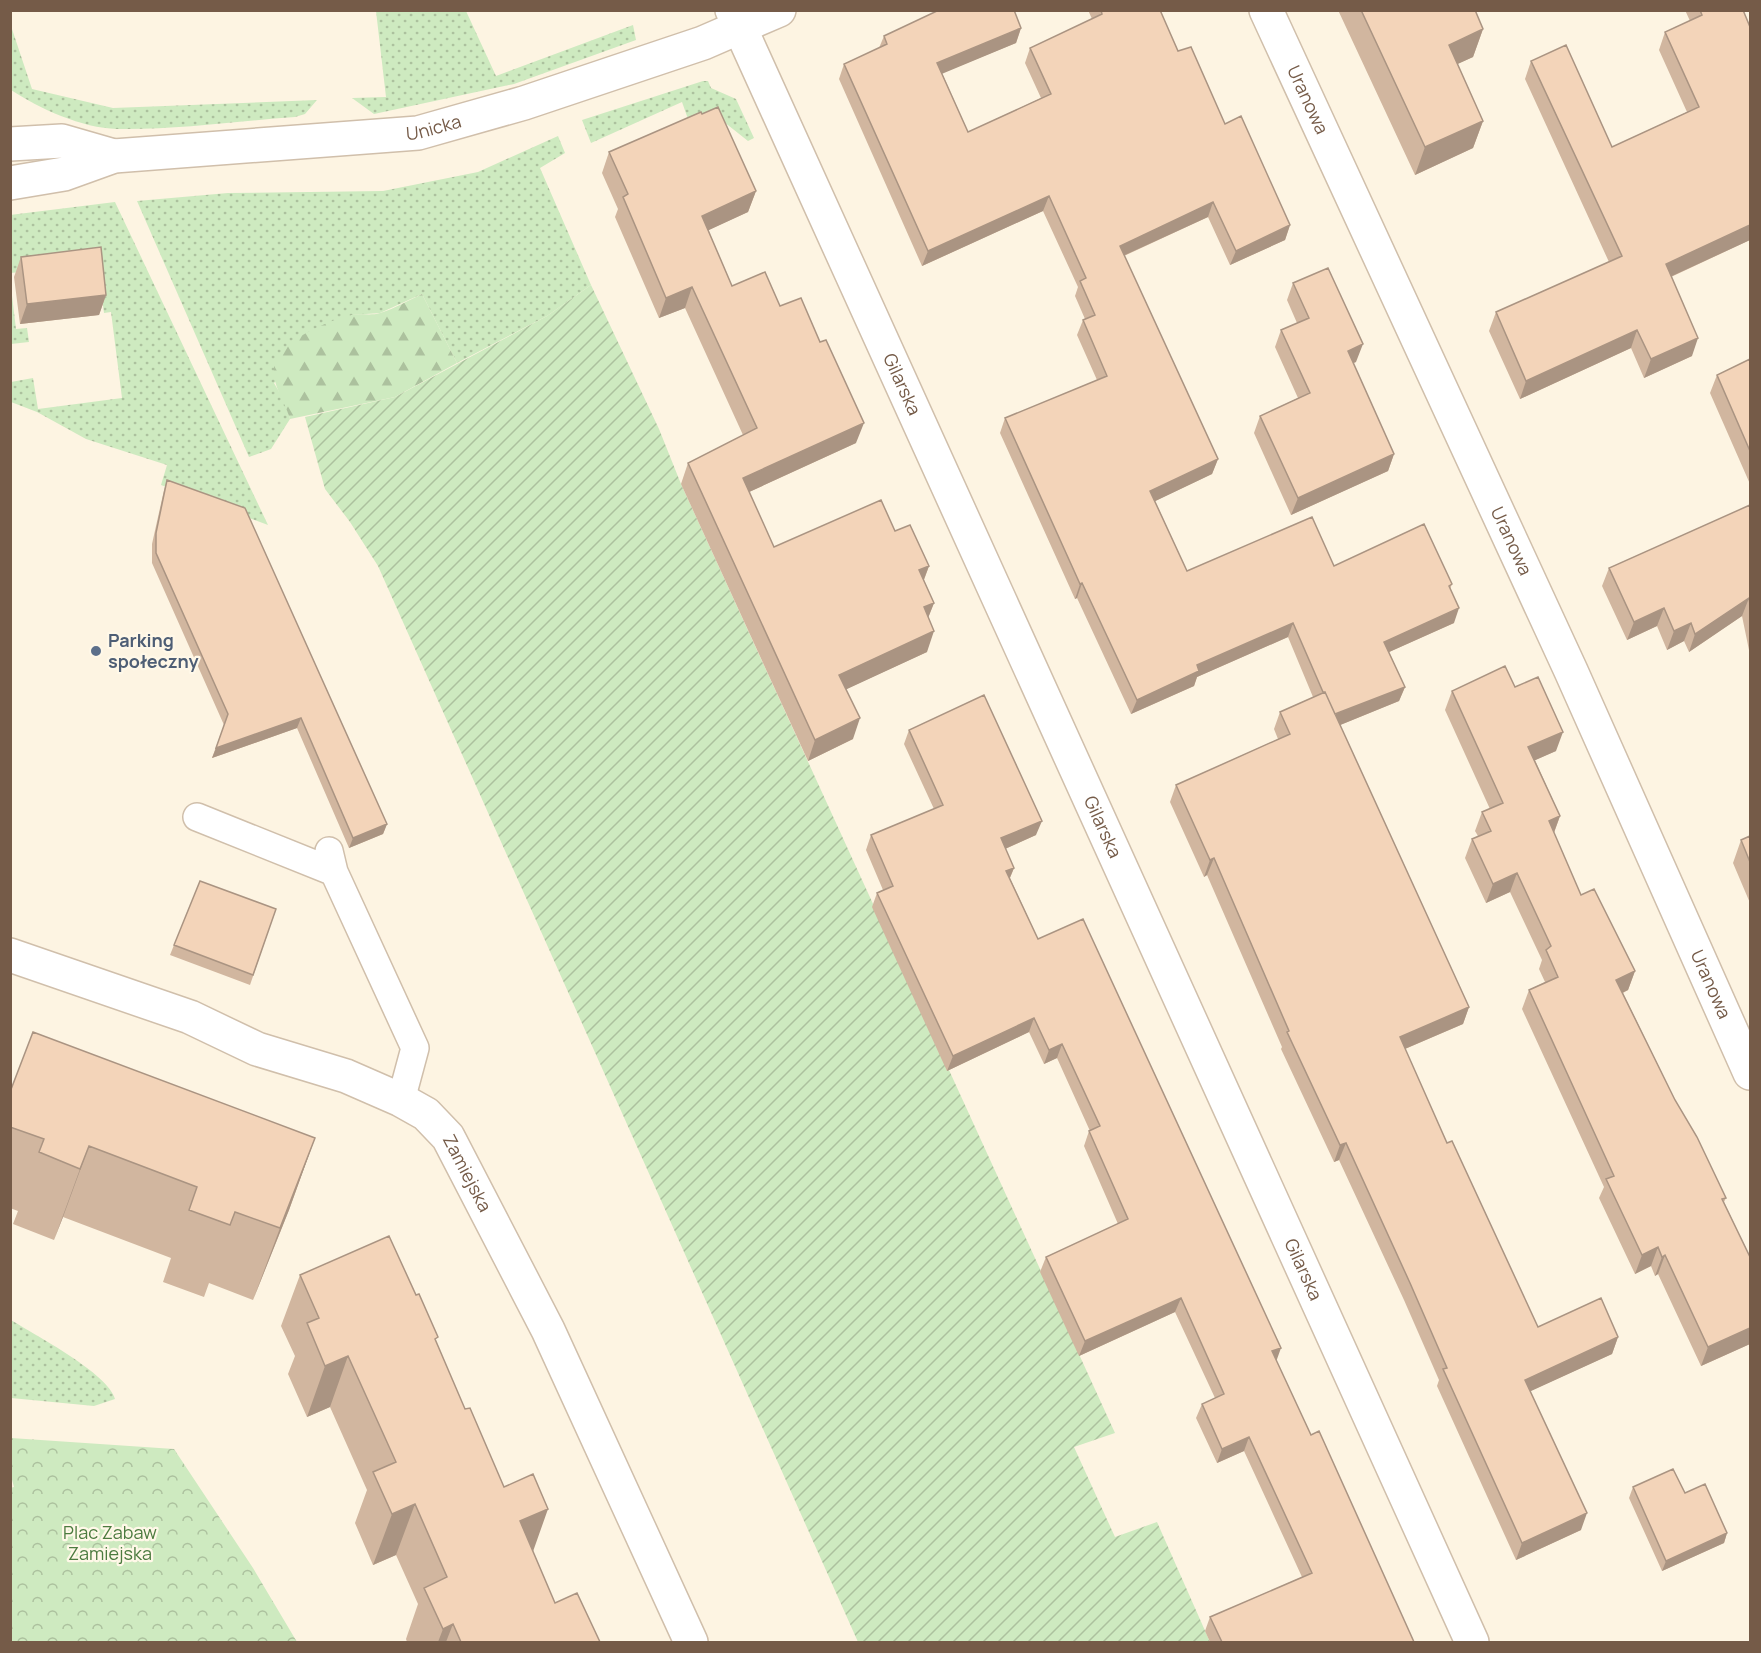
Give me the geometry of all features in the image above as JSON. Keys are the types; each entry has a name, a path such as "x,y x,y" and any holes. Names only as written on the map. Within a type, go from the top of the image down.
{"street":[{"name":"Unicka","path":"10,183 64,174 114,156 418,133 524,103 703,44 736,20 779,10"},
{"name":"Uranowa","path":"1266,10 1571,671 1750,1073"},
{"name":"Gilarska","path":"736,20 1472,1642"},
{"name":"Unicka","path":"10,144 62,141 114,156"},
{"name":"Zamiejska","path":"10,955 190,1017 258,1049 346,1076 401,1100 426,1114 448,1137 548,1330 690,1642"}],"lane":[{"path":"197,817 332,861 415,1048 401,1100"}],"green space":[{"path":"376,11 466,11 496,76 633,25 636,40 514,84 374,114 352,98 386,97"},
{"path":"11,26 32,89 113,108 317,100 305,114 295,117 162,128 117,129 90,125 48,110 11,90"},
{"path":"708,81 711,88 736,99 754,138 748,141 719,118 688,119 682,102 591,143 582,120"},
{"path":"558,136 565,153 540,168 591,285 547,316 457,363 422,294 380,313 352,315 274,383 285,402 290,419 271,449 249,457 137,201 228,193 383,191 478,172"},
{"path":"115,202 268,525 161,485 167,465 86,439 37,412 11,402 11,382 33,378 38,409 122,398 111,312 104,313 97,262 11,273 10,215"},
{"path":"10,279 16,329 27,328 29,342 11,344"},
{"path":"591,285 659,429 681,484 1115,1433 1074,1447 1115,1537 1157,1522 1210,1642 858,1642 378,566 350,522 325,489 305,417 395,397 547,316"},
{"path":"422,294 457,363 395,397 290,419 274,374 277,358 284,349 331,321 352,315 380,313"},
{"path":"11,1320 86,1367 110,1389 115,1399 94,1406 11,1398"},
{"name":"Plac Zabaw Zamiejska","path":"11,1438 174,1449 253,1568 297,1642 11,1642 10,1488 14,1487 11,1476"}],"building":[{"path":"939,10 1014,10 1021,28 937,63 968,132 1051,94 1030,48 1102,14 1101,10 1160,10 1178,51 1191,47 1225,124 1241,116 1290,225 1236,251 1213,202 1120,246 1218,459 1150,491 1187,571 1312,517 1334,566 1424,524 1452,584 1449,586 1459,608 1384,642 1405,687 1335,714 1293,623 1197,665 1199,671 1137,700 1082,583 1080,584 1005,418 1107,376 1083,320 1095,315 1080,281 1086,278 1049,196 928,251 844,64 887,44 884,36"},
{"path":"1361,10 1475,10 1483,29 1449,45 1483,121 1425,147"},
{"path":"1700,10 1743,10 1750,27 1750,225 1666,264 1698,338 1651,359 1637,330 1526,381 1496,312 1622,256 1531,61 1566,45 1612,147 1699,107 1665,32 1702,15"},
{"path":"718,107 756,191 702,216 732,286 765,272 780,306 801,298 820,342 826,340 864,423 743,478 774,547 881,500 895,531 910,525 929,566 919,570 934,603 924,607 934,631 839,675 860,718 815,740 688,463 757,428 692,287 666,298 623,197 628,194 609,152 701,112 702,114"},
{"path":"101,247 106,295 27,304 21,257"},
{"path":"1328,268 1363,344 1348,351 1394,454 1298,498 1260,416 1310,393 1281,330 1309,318 1293,283"},
{"path":"1750,359 1750,451 1717,375"},
{"path":"167,480 245,508 387,824 353,838 301,718 216,748 228,714 156,553 156,533"},
{"path":"1750,505 1750,604 1749,598 1695,634 1691,623 1674,631 1664,608 1634,622 1609,568"},
{"path":"1505,666 1515,687 1538,677 1563,732 1528,747 1560,816 1549,821 1581,895 1594,889 1635,971 1616,980 1675,1100 1697,1137 1726,1198 1722,1199 1750,1257 1750,1328 1708,1347 1665,1255 1662,1257 1658,1247 1642,1255 1606,1179 1614,1176 1529,990 1558,977 1546,950 1551,946 1517,873 1493,884 1472,839 1491,831 1482,812 1503,803 1452,691"},
{"path":"1325,692 1469,1007 1400,1037 1447,1143 1452,1141 1538,1327 1601,1298 1618,1337 1525,1380 1587,1513 1522,1543 1443,1369 1447,1368 1410,1283 1346,1143 1340,1145 1287,1032 1289,1031 1214,858 1210,860 1176,785 1290,734 1280,712"},
{"path":"984,695 1042,821 1001,838 1014,868 1006,871 1038,939 1083,919 1281,1348 1272,1351 1311,1435 1319,1431 1414,1642 1222,1642 1210,1617 1312,1573 1249,1437 1222,1449 1202,1404 1224,1394 1181,1298 1085,1341 1046,1257 1128,1219 1089,1131 1100,1126 1062,1044 1049,1050 1034,1018 953,1056 877,893 893,886 871,835 943,805 909,730"},
{"path":"1750,836 1750,862 1741,840"},
{"path":"200,881 276,909 253,975 174,945"},
{"path":"33,1032 315,1138 280,1228 235,1212 230,1225 189,1210 197,1187 89,1146 80,1169 39,1152 44,1139 10,1127 10,1092"},
{"path":"389,1236 416,1295 419,1294 438,1337 435,1339 465,1409 470,1408 504,1487 533,1474 548,1509 520,1521 555,1603 577,1593 600,1642 461,1642 453,1624 443,1629 424,1588 447,1577 415,1504 392,1514 373,1472 396,1462 348,1356 325,1366 307,1323 319,1318 300,1275"},
{"path":"1673,1469 1685,1493 1705,1484 1727,1533 1666,1561 1633,1487"}],"place":[{"name":"Parking społeczny","path":"96,651"}]}
